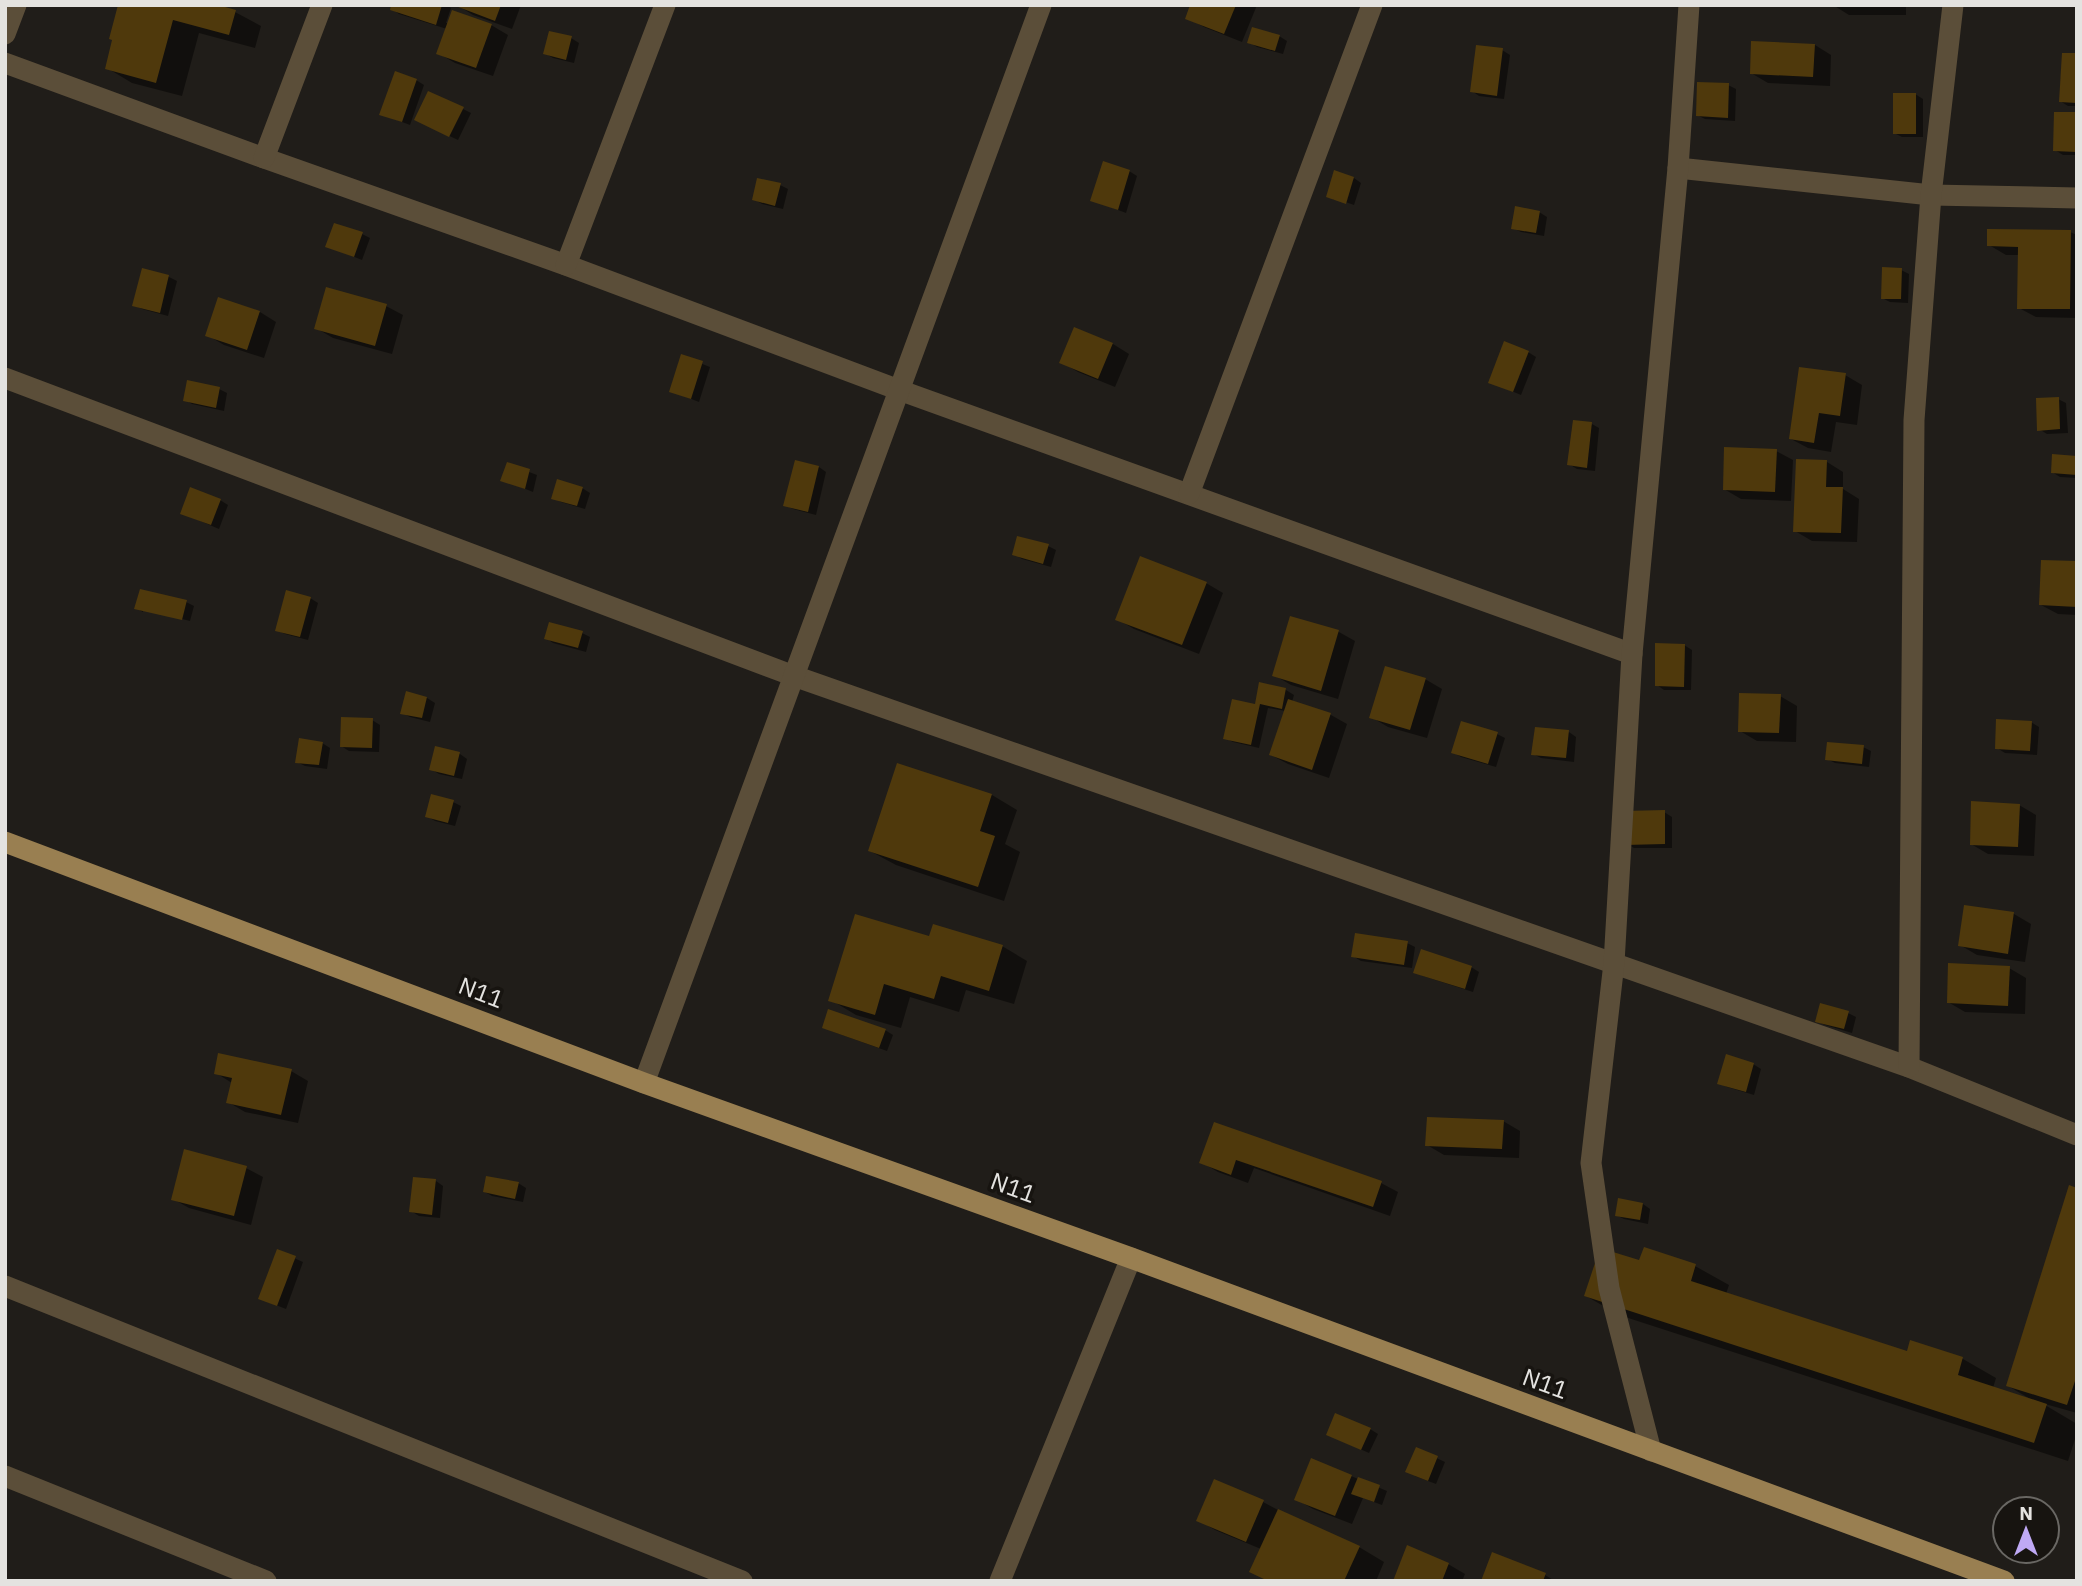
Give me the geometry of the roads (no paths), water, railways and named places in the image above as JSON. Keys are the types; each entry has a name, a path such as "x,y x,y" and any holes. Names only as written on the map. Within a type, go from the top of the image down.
{"main road":[{"name":"N11","path":"5,842 644,1083 1131,1258 1995,1579"}],"street":[{"path":"5,34 16,5"},
{"path":"264,158 322,5"},
{"path":"566,265 665,5"},
{"path":"644,1083 1041,5"},
{"path":"1189,494 1372,5"},
{"path":"1651,1451 1609,1288 1591,1163 1614,963 1632,654 1678,168 1689,5"},
{"path":"1909,1067 1914,420 1931,195 1953,5"},
{"path":"5,63 566,265 899,390 1632,654"},
{"path":"1678,168 1931,195 2077,198"},
{"path":"5,377 794,676 1909,1067 2077,1135"},
{"path":"1000,1581 1131,1258"},
{"path":"5,1286 741,1581"},
{"path":"5,1476 266,1581"}]}
